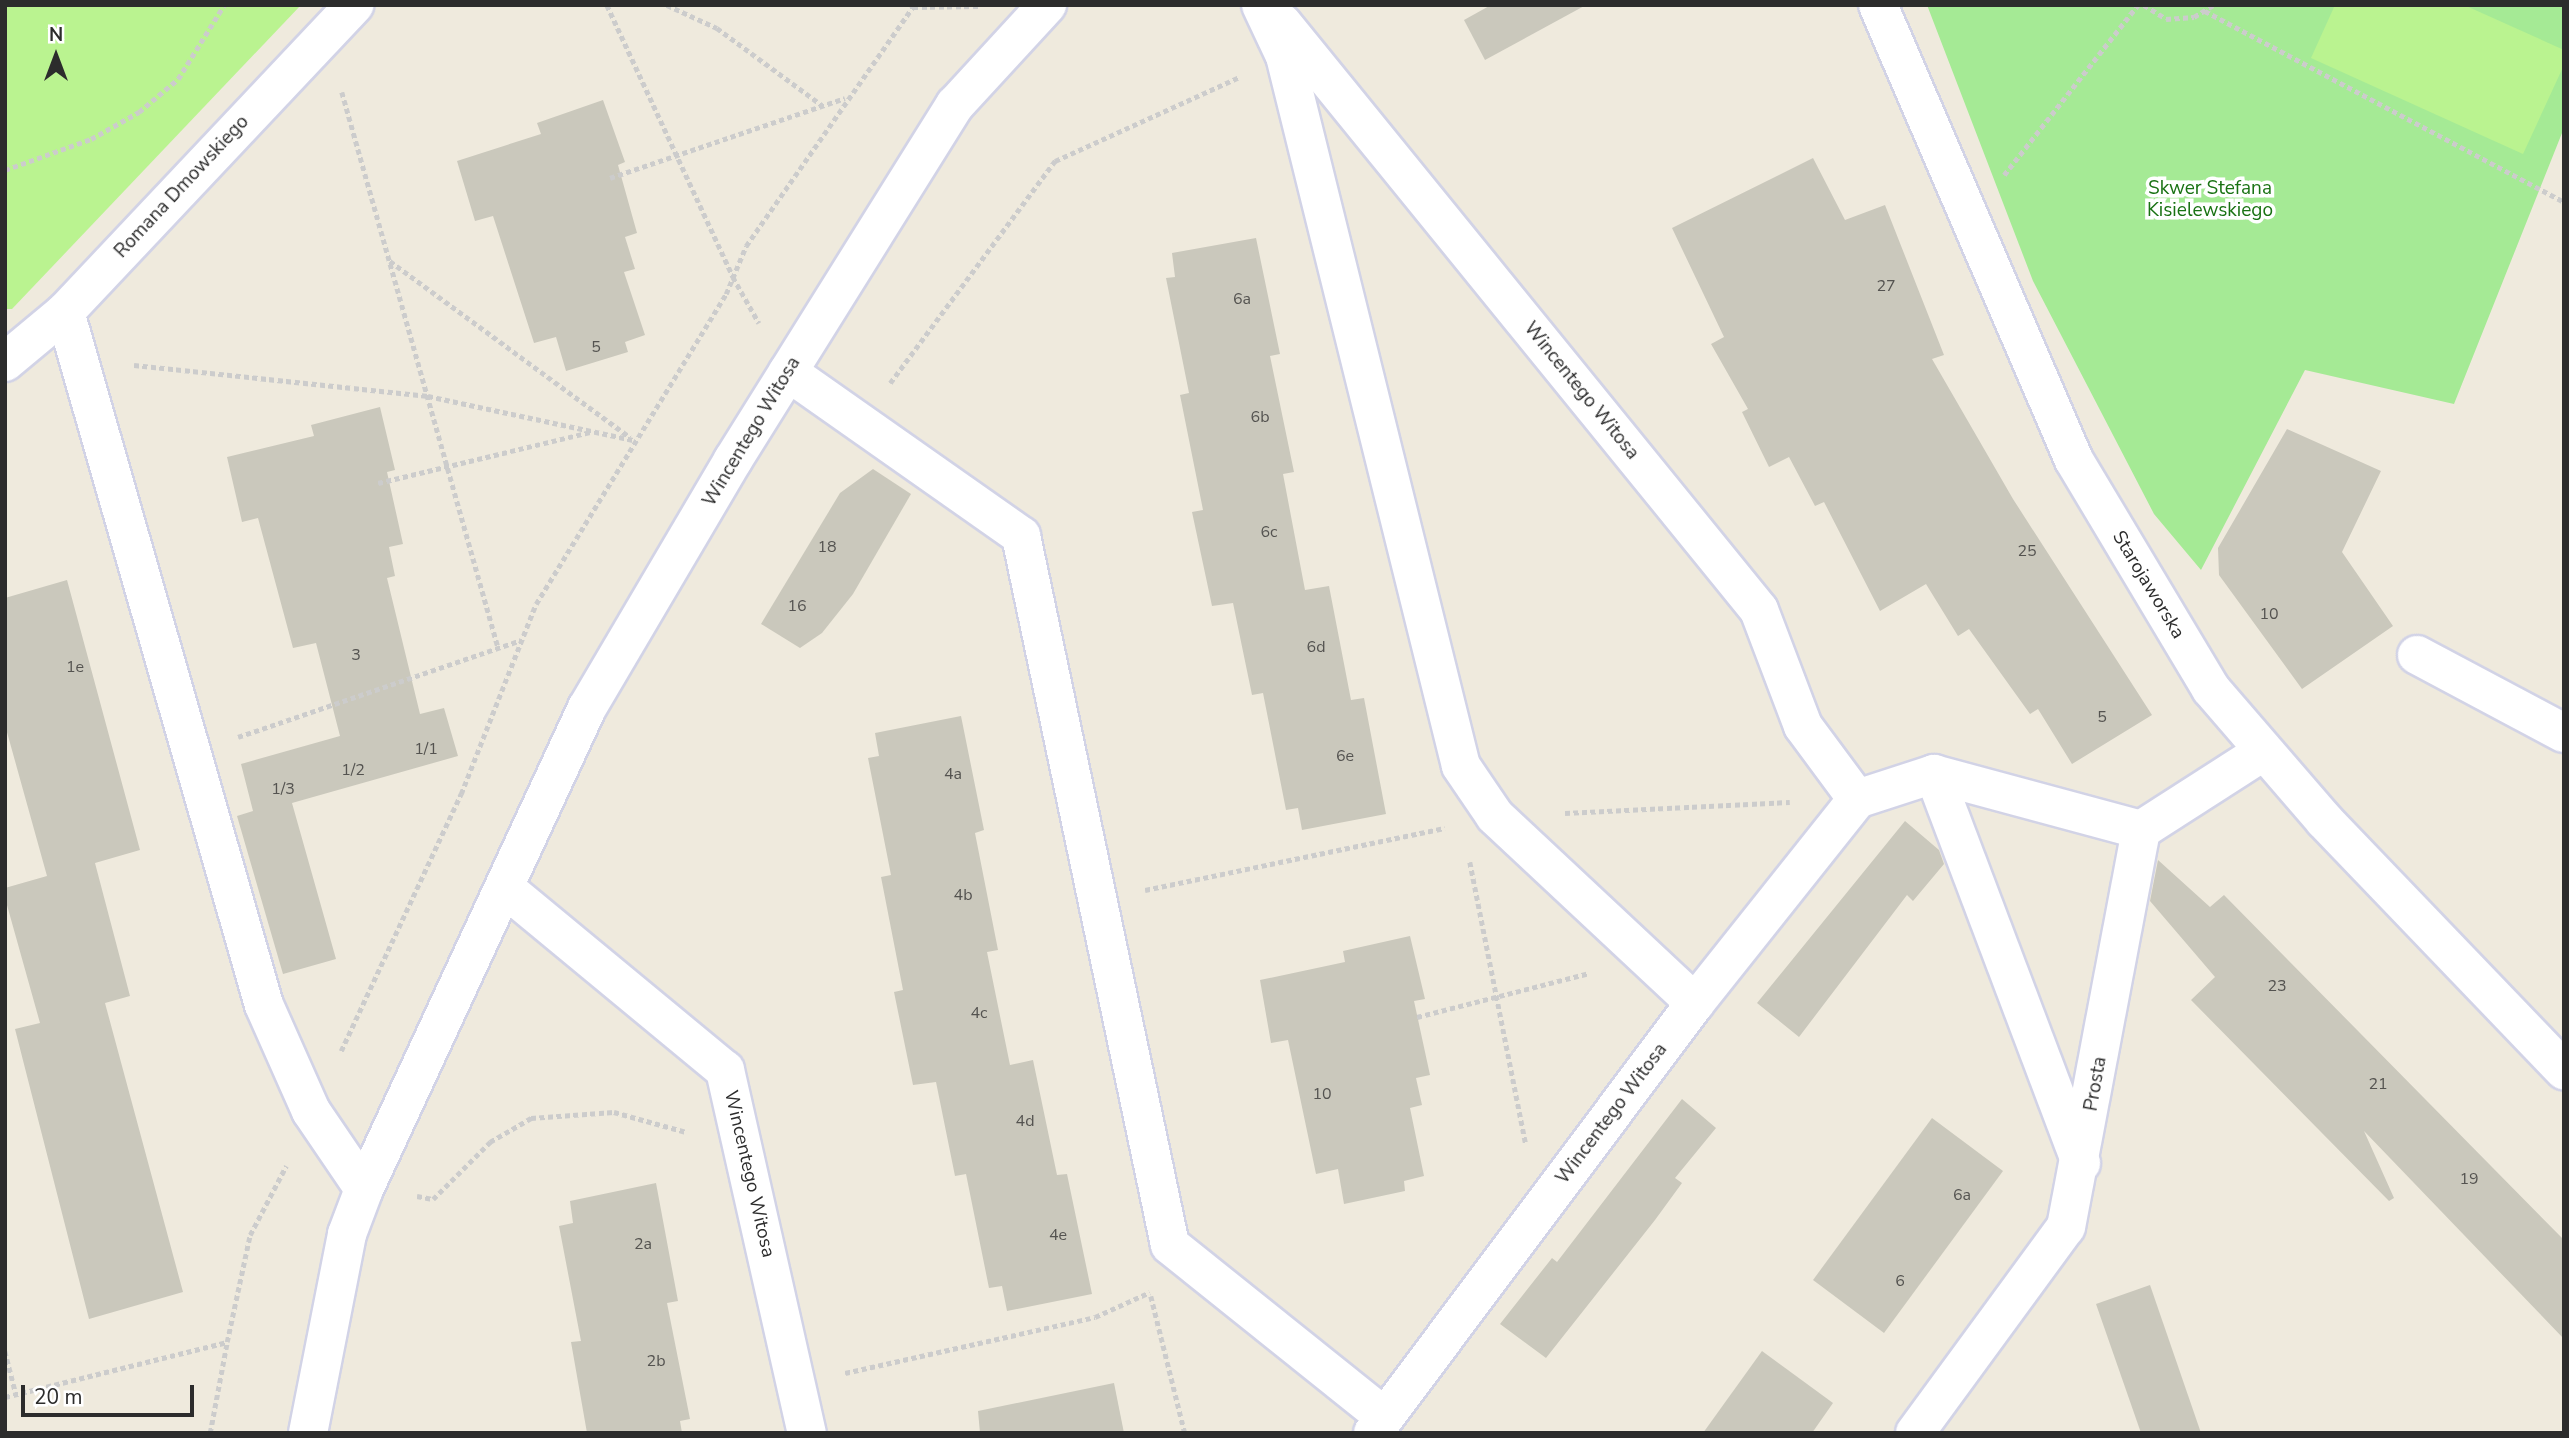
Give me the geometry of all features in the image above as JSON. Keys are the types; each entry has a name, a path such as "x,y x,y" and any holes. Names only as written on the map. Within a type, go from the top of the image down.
{"street":[{"name":"Romana Dmowskiego","path":"14,345 65,312 354,5"},
{"name":"Wincentego Witosa","path":"308,1433 347,1234 364,1189 506,889 587,708 788,372 955,105 1047,5"},
{"path":"1261,5 1285,56 1461,766 1495,817 1695,1003"},
{"name":"Wincentego Witosa","path":"1267,5 1759,610 1803,726 1857,799 1695,1003 1379,1425"},
{"name":"Starojaworska","path":"1878,5 2074,460 2190,656 2261,753 2564,1070"},
{"path":"65,312 194,752 264,1005 313,1115 364,1189"},
{"path":"788,372 1021,536 1170,1245 1379,1425"},
{"path":"2417,655 2564,733"},
{"path":"1857,799 1934,774 2141,830 2261,753"},
{"path":"1934,774 2081,1165"},
{"name":"Prosta","path":"1915,1433 2066,1227 2081,1165 2141,830"},
{"name":"Wincentego Witosa","path":"506,889 725,1070 807,1433"}],"path":[{"path":"5,170 91,139 139,112 178,79 224,5"},
{"path":"607,5 733,278 788,372"},
{"path":"667,5 717,28 823,105"},
{"path":"210,1433 250,1236 313,1115 461,794 536,604 733,278 746,246 846,97 913,6 986,5"},
{"path":"2001,179 2138,5"},
{"path":"2144,5 2166,19 2205,11 2213,5"},
{"path":"2205,11 2564,202"},
{"path":"326,35 498,647"},
{"path":"861,423 1055,161 1285,56"},
{"path":"610,178 675,153 846,97"},
{"path":"390,261 634,440"},
{"path":"79,360 428,396 634,440"},
{"path":"378,483 595,431"},
{"path":"194,752 522,639"},
{"path":"1097,900 1449,827"},
{"path":"1418,1017 1497,1000 1646,957"},
{"path":"364,1189 433,1199 509,1128 561,1113 638,1115 746,1161"},
{"path":"796,1384 1007,1340 1096,1317 1150,1292 1191,1261"},
{"path":"1150,1292 1185,1433"},
{"path":"5,1397 227,1342"},
{"path":"5,1351 16,1394"}],"green space":[{"path":"5,5 301,5 12,309 5,309"},
{"name":"Skwer Stefana Kisielewskiego","path":"1927,5 2564,5 2564,128 2454,404 2305,370 2201,570 2154,514 2033,281"},
{"path":"2335,5 2464,5 2564,50 2564,65 2523,154 2311,58"}],"building":[{"path":"1491,5 1586,5 1485,60 1464,20"},
{"path":"603,100 625,162 618,165 637,233 625,237 635,269 624,272 645,335 625,342 628,352 566,371 556,337 534,343 493,216 475,221 457,161 541,134 537,123"},
{"path":"1813,158 1845,220 1885,205 1944,355 1932,359 2013,499 2152,715 2072,764 2038,709 2030,714 1969,629 1958,636 1926,584 1880,611 1824,502 1815,506 1789,457 1769,467 1742,412 1748,409 1711,344 1724,337 1672,228"},
{"path":"1256,238 1280,354 1270,356 1294,472 1283,474 1305,590 1329,586 1351,700 1364,698 1386,814 1302,830 1298,808 1286,810 1263,693 1252,695 1233,603 1212,606 1192,512 1203,510 1180,395 1189,393 1166,278 1175,277 1172,253"},
{"path":"380,407 395,470 387,472 403,544 389,547 395,576 387,578 420,714 444,708 458,756 292,803 336,959 283,974 237,816 253,811 241,764 340,736 316,643 293,648 258,518 242,522 227,457 314,436 311,425"},
{"path":"2287,429 2381,471 2342,552 2393,626 2302,689 2219,575 2218,548"},
{"path":"873,469 911,494 853,594 822,633 800,648 761,624 840,493"},
{"path":"67,580 140,850 95,863 130,996 105,1003 183,1292 89,1319 15,1029 40,1023 5,898 5,888 47,876 5,725 5,598"},
{"path":"961,716 984,830 975,833 998,950 987,952 1010,1065 1033,1060 1057,1175 1067,1174 1092,1294 1007,1311 1002,1286 989,1288 966,1174 955,1176 936,1082 913,1085 894,992 903,990 881,877 891,875 868,758 879,756 875,733"},
{"path":"1905,821 1939,850 1944,864 1913,901 1907,895 1799,1037 1757,1003"},
{"path":"2158,860 2210,907 2224,895 2564,1240 2564,1339 2364,1131 2394,1198 2389,1201 2191,1000 2215,977 2150,901"},
{"path":"1410,936 1425,999 1414,1001 1430,1075 1416,1078 1422,1105 1410,1108 1424,1176 1404,1181 1405,1191 1344,1204 1338,1169 1316,1174 1288,1040 1271,1043 1260,980 1345,962 1343,951"},
{"path":"1682,1099 1716,1128 1675,1178 1682,1183 1655,1220 1546,1358 1500,1324 1552,1258 1557,1262"},
{"path":"1932,1118 2003,1171 1884,1333 1813,1280"},
{"path":"656,1183 678,1301 667,1303 690,1419 680,1421 682,1433 587,1433 571,1342 581,1341 559,1226 573,1223 570,1201"},
{"path":"2150,1285 2201,1433 2141,1433 2096,1304"},
{"path":"1762,1351 1833,1403 1812,1433 1703,1433"},
{"path":"1114,1383 1124,1433 980,1433 978,1411"}]}
